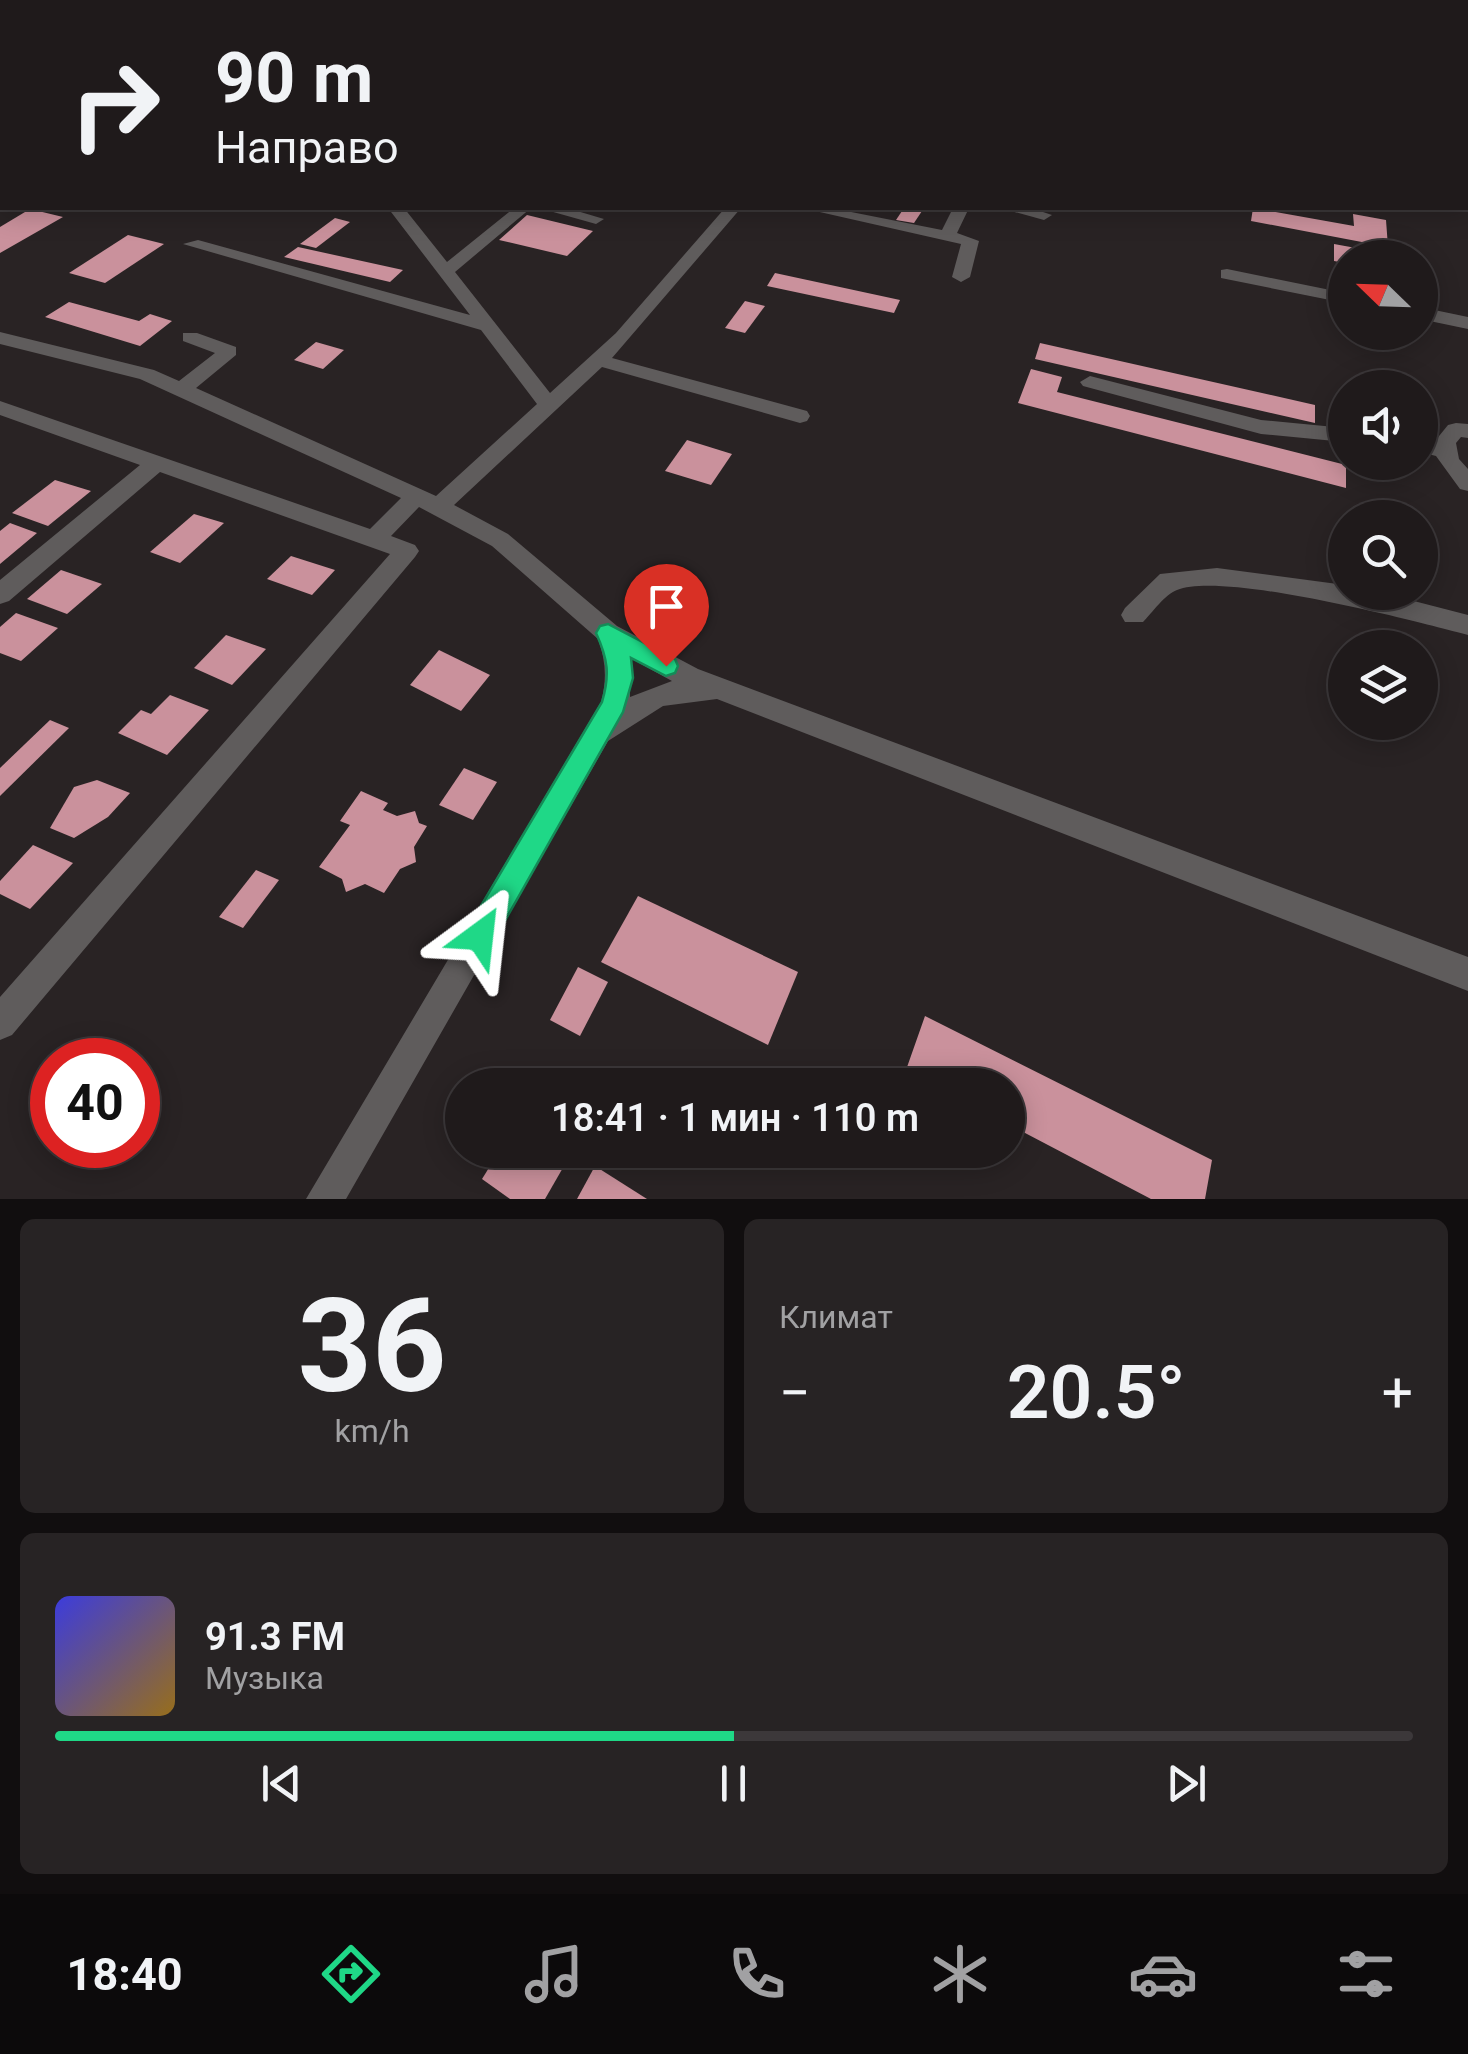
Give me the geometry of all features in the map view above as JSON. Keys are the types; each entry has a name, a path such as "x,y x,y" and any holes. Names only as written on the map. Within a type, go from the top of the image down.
{"street":[{"path":"398,210 549,405"},
{"path":"444,272 521,210"},
{"path":"557,210 596,218"},
{"path":"374,539 428,502 549,405 623,337 731,210"},
{"path":"820,210 970,241 961,277"},
{"path":"947,236 960,210"},
{"path":"1018,210 1044,215"},
{"path":"192,244 486,326"},
{"path":"1227,274 1328,295"},
{"path":"1438,317 1468,323"},
{"path":"182,389 229,352 190,337"},
{"path":"0,338 108,362 182,389 428,502 500,540 608,633 643,655 727,692 1468,974"},
{"path":"598,360 800,416"},
{"path":"1090,382 1261,427 1328,434"},
{"path":"0,408 407,551 0,1024"},
{"path":"1468,431 1456,430 1445,442 1448,461 1468,483"},
{"path":"1438,449 1446,451"},
{"path":"0,594 158,463"},
{"path":"1134,615 1169,580 1217,577 1359,597 1468,625"},
{"path":"325,1199 614,705 621,678 618,655 608,633"},
{"path":"596,740 628,710 656,694 684,688 727,692"}],"building":[{"path":"28,210 63,217 0,253 0,227"},
{"path":"903,210 923,210 914,223 896,220"},
{"path":"1253,210 1354,226 1353,214 1386,220 1387,240 1351,240 1251,221"},
{"path":"527,215 593,231 567,256 499,240"},
{"path":"335,218 350,222 316,248 300,244"},
{"path":"128,235 164,244 105,283 69,273"},
{"path":"298,247 403,270 390,282 284,257"},
{"path":"775,273 900,300 894,313 767,286"},
{"path":"745,301 765,306 745,333 725,328"},
{"path":"69,302 139,321 150,314 172,321 140,346 45,317"},
{"path":"316,342 344,350 323,369 294,360"},
{"path":"1040,343 1315,405 1315,423 1035,359"},
{"path":"1031,369 1062,377 1057,392 1328,460 1328,480 1346,480 1346,488 1018,403"},
{"path":"687,440 732,454 711,485 665,471"},
{"path":"55,480 91,491 48,526 12,513"},
{"path":"194,514 224,523 180,563 150,552"},
{"path":"10,523 37,533 0,564 0,531"},
{"path":"291,556 335,570 312,595 267,579"},
{"path":"61,570 102,584 67,614 27,599"},
{"path":"16,613 58,628 21,661 0,653 0,627"},
{"path":"226,635 266,649 232,685 194,668"},
{"path":"439,650 490,675 461,711 410,685"},
{"path":"170,695 209,710 167,755 118,733 141,710 151,714"},
{"path":"50,720 69,728 0,796 0,768"},
{"path":"464,768 497,782 473,820 439,805"},
{"path":"97,780 130,793 108,817 74,838 50,828 74,787"},
{"path":"361,791 388,803 383,810 397,816 415,811 419,823 427,826 414,847 416,862 400,869 384,893 365,884 346,892 342,879 319,867 350,825 340,821"},
{"path":"33,845 73,863 30,909 0,894 0,881"},
{"path":"256,870 279,880 243,928 219,917"},
{"path":"638,896 798,972 768,1045 601,962"},
{"path":"578,967 608,982 580,1036 550,1020"},
{"path":"925,1016 1212,1160 1205,1199 1151,1199 1025,1133 1025,1068 907,1068"},
{"path":"489,1168 563,1168 545,1199 510,1199 482,1179"},
{"path":"594,1168 598,1168 647,1199 577,1199"}],"route":[{"path":"480,936 614,705 621,678 618,655 608,633 666,666"}]}
